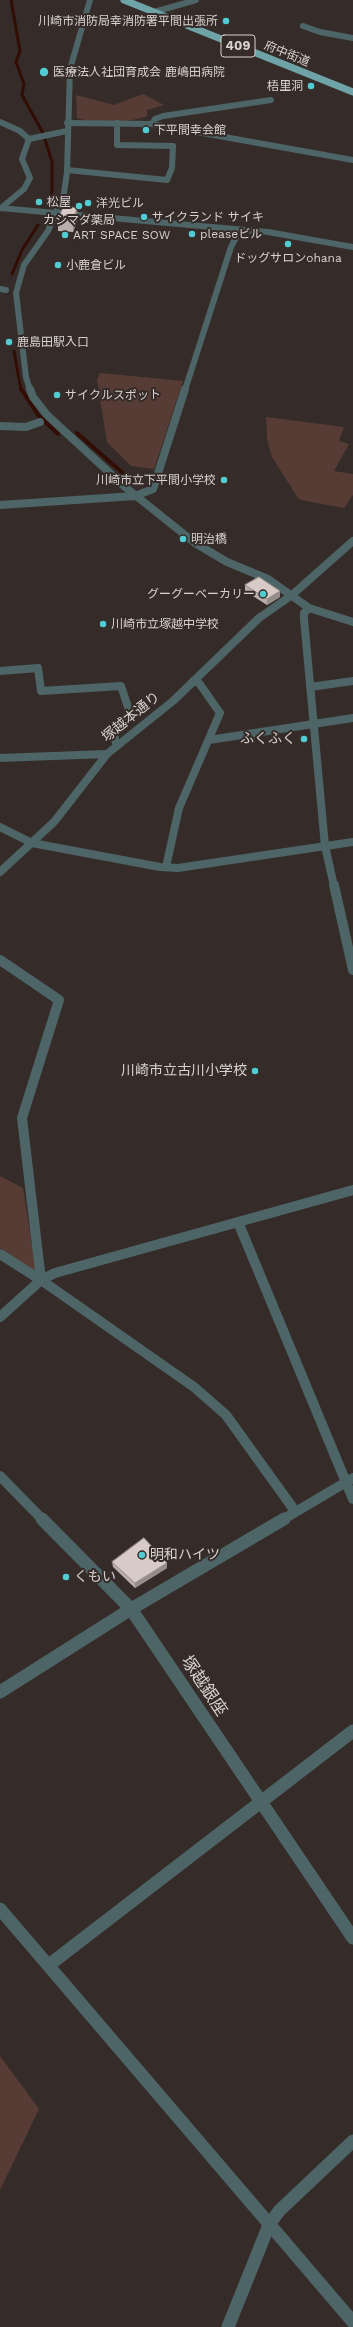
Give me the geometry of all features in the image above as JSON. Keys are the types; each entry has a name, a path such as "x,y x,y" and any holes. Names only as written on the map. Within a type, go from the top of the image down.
{"highway":[{"name":"府中街道","path":"124,0 353,92"}],"street":[{"path":"90,0 70,69 67,123 68,170 64,193 48,230 24,265 16,293 26,377 33,396 47,415 135,496 195,543 227,562 268,579 309,608 353,622"},
{"path":"154,12 196,0"},
{"path":"303,26 320,32 353,38"},
{"path":"152,124 155,119 163,116 271,100"},
{"path":"0,122 20,131 29,139"},
{"path":"67,123 152,124 353,160"},
{"path":"68,170 167,180 172,168 173,146 117,145 117,123"},
{"path":"29,139 67,131"},
{"path":"1,208 24,189 30,178 22,159 29,139"},
{"path":"1,208 287,235 353,247"},
{"path":"0,505 135,496 153,488 231,247 240,230"},
{"path":"0,426 26,427 40,422"},
{"name":"塚越本通り","path":"0,872 32,843 73,800 107,754 173,701 259,618 292,595 353,541"},
{"path":"309,608 304,613 304,619 326,846 353,970"},
{"path":"0,671 38,668 41,691 121,686 130,713 114,736 116,746"},
{"path":"166,867 179,808 189,781 220,713 199,683 193,681"},
{"path":"310,687 353,681"},
{"path":"209,740 353,718"},
{"path":"0,758 94,753 107,754"},
{"path":"0,827 32,843 178,868 353,842"},
{"path":"0,960 59,1000 22,1118 41,1280"},
{"path":"0,1317 41,1280 55,1273 353,1190"},
{"path":"238,1222 350,1480 353,1499"},
{"path":"0,1254 41,1280 194,1387 226,1415 295,1511"},
{"name":"塚越銀座","path":"0,1476 131,1609 353,1938"},
{"path":"0,1692 131,1609 295,1511 350,1480"},
{"path":"49,1965 353,1731"},
{"path":"0,1909 353,2322"},
{"path":"228,2327 269,2225 279,2211 353,2141"}],"shaded area":[{"path":"143,94 164,105 147,110 147,116 122,122 93,122 77,118 76,95 114,105"},
{"path":"100,373 183,381 154,469 131,466 107,442 97,380"},
{"path":"266,417 344,427 339,441 349,444 334,471 353,474 353,495 344,508 301,500 298,498 272,457 267,439"},
{"path":"0,1176 23,1188 36,1272 0,1248"},
{"path":"0,2056 39,2109 0,2190"}],"building":[{"path":"64,206 77,208 73,220 58,219"},
{"path":"259,577 280,591 267,599 245,585"},
{"name":"明和ハイツ","path":"144,1538 167,1563 135,1583 112,1562"}],"waterway":[{"path":"11,0 20,51 16,62 24,84 22,95 43,133 52,162 52,191 48,205"},
{"path":"12,274 22,250 38,225"},
{"path":"14,351 21,390"},
{"path":"21,389 38,415 58,434"},
{"path":"77,433 133,482"}],"place":[{"name":"川崎市消防局幸消防署平間出張所","path":"226,21"},
{"name":"医療法人社団育成会 鹿嶋田病院","path":"44,72"},
{"name":"梧里洞","path":"311,86"},
{"name":"下平間幸会館","path":"146,130"},
{"name":"松屋","path":"39,202"},
{"name":"洋光ビル","path":"88,203"},
{"name":"カシマダ薬局","path":"79,206"},
{"name":"サイクランド サイキ","path":"144,217"},
{"name":"pleaseビル","path":"192,234"},
{"name":"ART SPACE SOW","path":"65,235"},
{"name":"ドッグサロンohana","path":"288,244"},
{"name":"小鹿倉ビル","path":"58,265"},
{"name":"鹿島田駅入口","path":"9,342"},
{"name":"サイクルスポット","path":"57,395"},
{"name":"川崎市立下平間小学校","path":"224,480"},
{"name":"明治橋","path":"183,539"},
{"name":"グーグーベーカリー","path":"263,594"},
{"name":"川崎市立塚越中学校","path":"103,624"},
{"name":"ふくふく","path":"304,739"},
{"name":"川崎市立古川小学校","path":"255,1071"},
{"name":"明和ハイツ","path":"142,1555"},
{"name":"くもい","path":"66,1577"}]}
